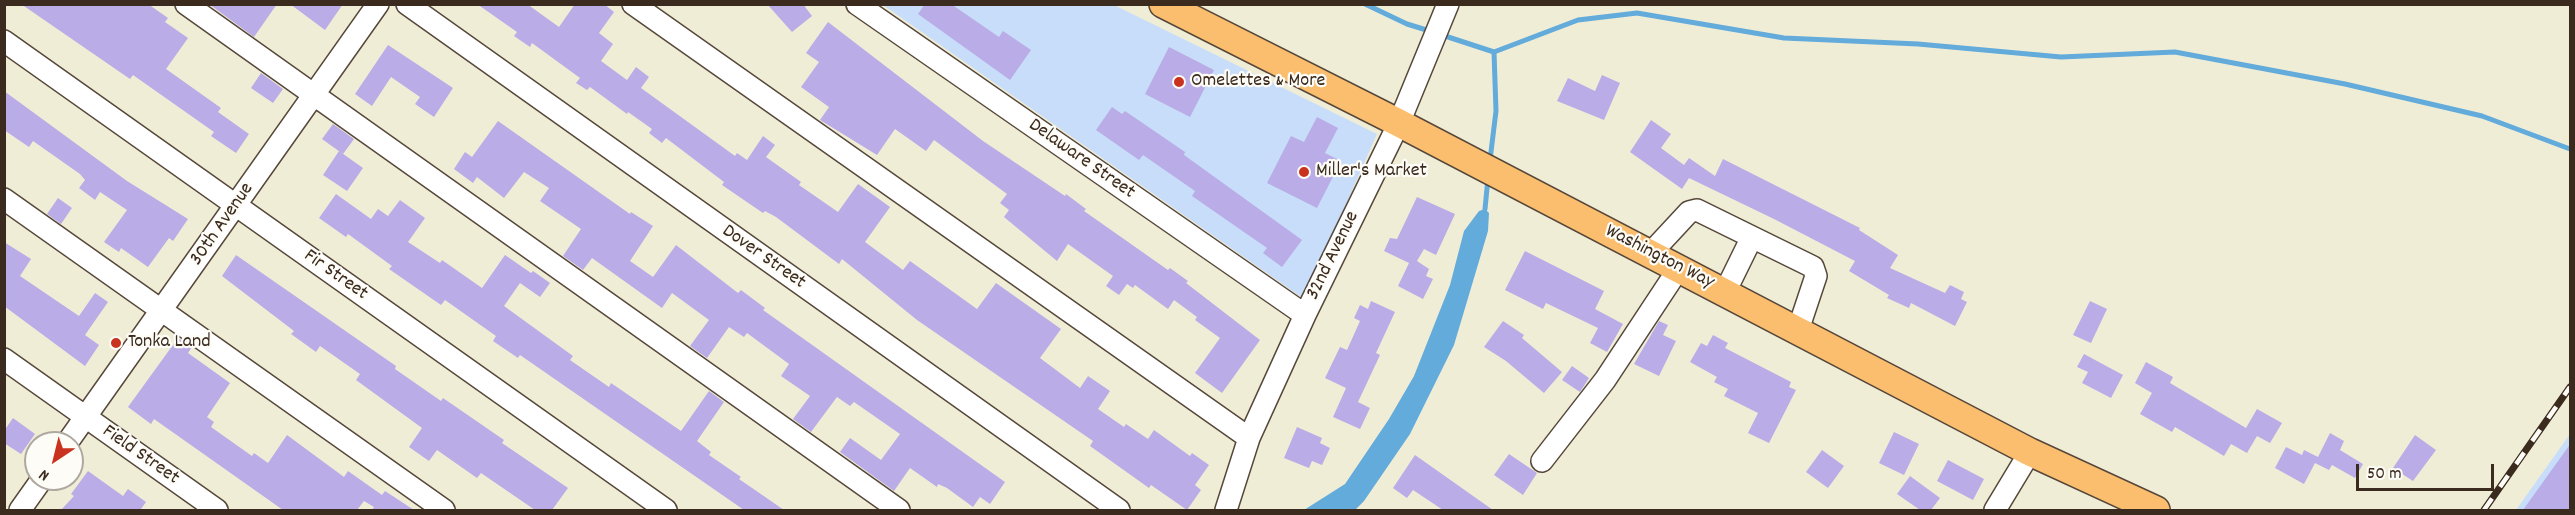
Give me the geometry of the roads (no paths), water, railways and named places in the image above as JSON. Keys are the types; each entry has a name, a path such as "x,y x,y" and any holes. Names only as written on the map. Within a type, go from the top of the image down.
{"main road":[{"name":"Washington Way","path":"1163,4 1399,123 2030,452 2156,510"}],"street":[{"path":"186,4 899,510"},
{"name":"30th Avenue","path":"75,431 315,96 378,4"},
{"name":"Dover Street","path":"407,4 1119,510"},
{"path":"633,4 1249,438"},
{"name":"Delaware Street","path":"857,4 1305,315"},
{"name":"32nd Avenue","path":"1226,510 1249,438 1305,315 1399,123 1448,4"},
{"name":"Fir Street","path":"4,41 666,510"},
{"path":"4,199 444,510"},
{"path":"1650,254 1689,212 1697,210 1813,267 1816,276 1798,330"},
{"path":"1725,292 1752,237"},
{"path":"1542,462 1605,380 1679,268"},
{"name":"Field Street","path":"4,359 217,510"},
{"path":"1995,510 2030,452"},
{"path":"20,510 33,491"}],"water":[{"path":"1485,209 1489,213 1488,231 1454,345 1410,434 1364,501 1355,510 1304,510 1345,484 1389,419 1414,376 1450,285 1464,231 1479,211"}],"waterway":[{"path":"1365,4 1407,24 1433,32"},
{"path":"1442,35 1494,52 1578,20 1637,13 1784,38 1918,44 2061,57 2175,52 2345,84 2482,116 2570,149"},
{"path":"1490,160 1496,111 1494,52"},
{"path":"1485,209 1488,178"}],"railway":[{"path":"2484,510 2570,387"}],"place":[{"name":"Omelettes & More","path":"1179,82"},
{"name":"Miller's Market","path":"1304,172"},
{"name":"Tonka Land","path":"116,343"}]}
